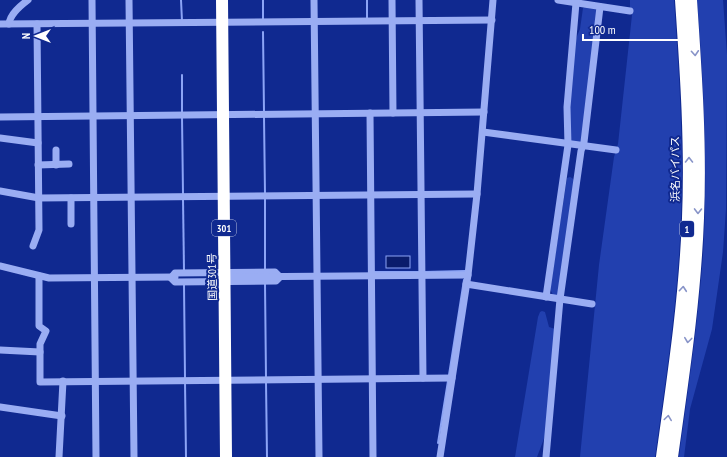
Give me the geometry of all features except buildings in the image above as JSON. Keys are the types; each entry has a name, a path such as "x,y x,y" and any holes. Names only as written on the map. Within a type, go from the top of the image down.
{"highway":[{"name":"国道301号","path":"222,0 226,457"},
{"name":"浜名バイパス","path":"662,457 680,323 688,218 688,112 681,0"},
{"name":"1","path":"672,457 690,324 698,218 698,112 691,0"}],"street":[{"path":"9,24 16,11 28,0"},
{"path":"92,0 96,457"},
{"path":"129,0 134,457"},
{"path":"314,0 319,457"},
{"path":"392,0 393,113"},
{"path":"419,0 423,378"},
{"path":"440,457 468,275 477,194 493,0"},
{"path":"558,0 597,4 630,11"},
{"path":"546,297 568,145 567,107 575,1"},
{"path":"546,457 560,299 584,142 597,4"},
{"path":"0,24 492,20"},
{"path":"33,246 39,230 37,24"},
{"path":"0,117 484,112"},
{"path":"370,113 373,457"},
{"path":"482,132 568,145 616,150"},
{"path":"0,138 38,143"},
{"path":"56,150 56,164"},
{"path":"38,165 69,164"},
{"path":"0,190 39,198 477,194"},
{"path":"71,198 71,224"},
{"path":"0,266 56,279 171,278 175,273 224,277 275,272 280,276 468,275"},
{"path":"39,276 39,326 46,331 40,344 40,382 452,378"},
{"path":"466,284 592,304"},
{"path":"0,350 40,352"},
{"path":"58,457 64,381"},
{"path":"0,407 62,416"}],"shaded area":[{"path":"630,0 674,0 679,82 682,191 674,308 655,457 580,457 599,265 614,157 618,144 632,15"},
{"path":"697,0 723,0 727,55 726,209 723,252 712,329 690,409 684,457 679,457 703,255 705,159 702,64"},
{"path":"583,8 595,8 597,11 581,142 572,142 569,123 575,41 580,29"},
{"path":"570,177 574,180 558,295 553,295 550,289 567,178"},
{"path":"386,256 410,256 410,268 386,268"},
{"path":"542,311 545,312 549,327 555,329 545,436 537,457 515,457 538,317"}],"waterway":[{"path":"181,0 182,21"},
{"path":"263,0 263,20"},
{"path":"367,0 367,19"},
{"path":"263,32 264,112"},
{"path":"182,75 182,112"},
{"path":"182,117 183,194"},
{"path":"264,117 265,194"},
{"path":"265,198 265,269"},
{"path":"183,199 184,270"},
{"path":"424,272 465,271"},
{"path":"373,272 420,272"},
{"path":"449,375 464,280"},
{"path":"265,284 266,378"},
{"path":"184,285 185,378"},
{"path":"438,443 448,381"},
{"path":"185,382 186,457"},
{"path":"266,382 267,457"}]}
